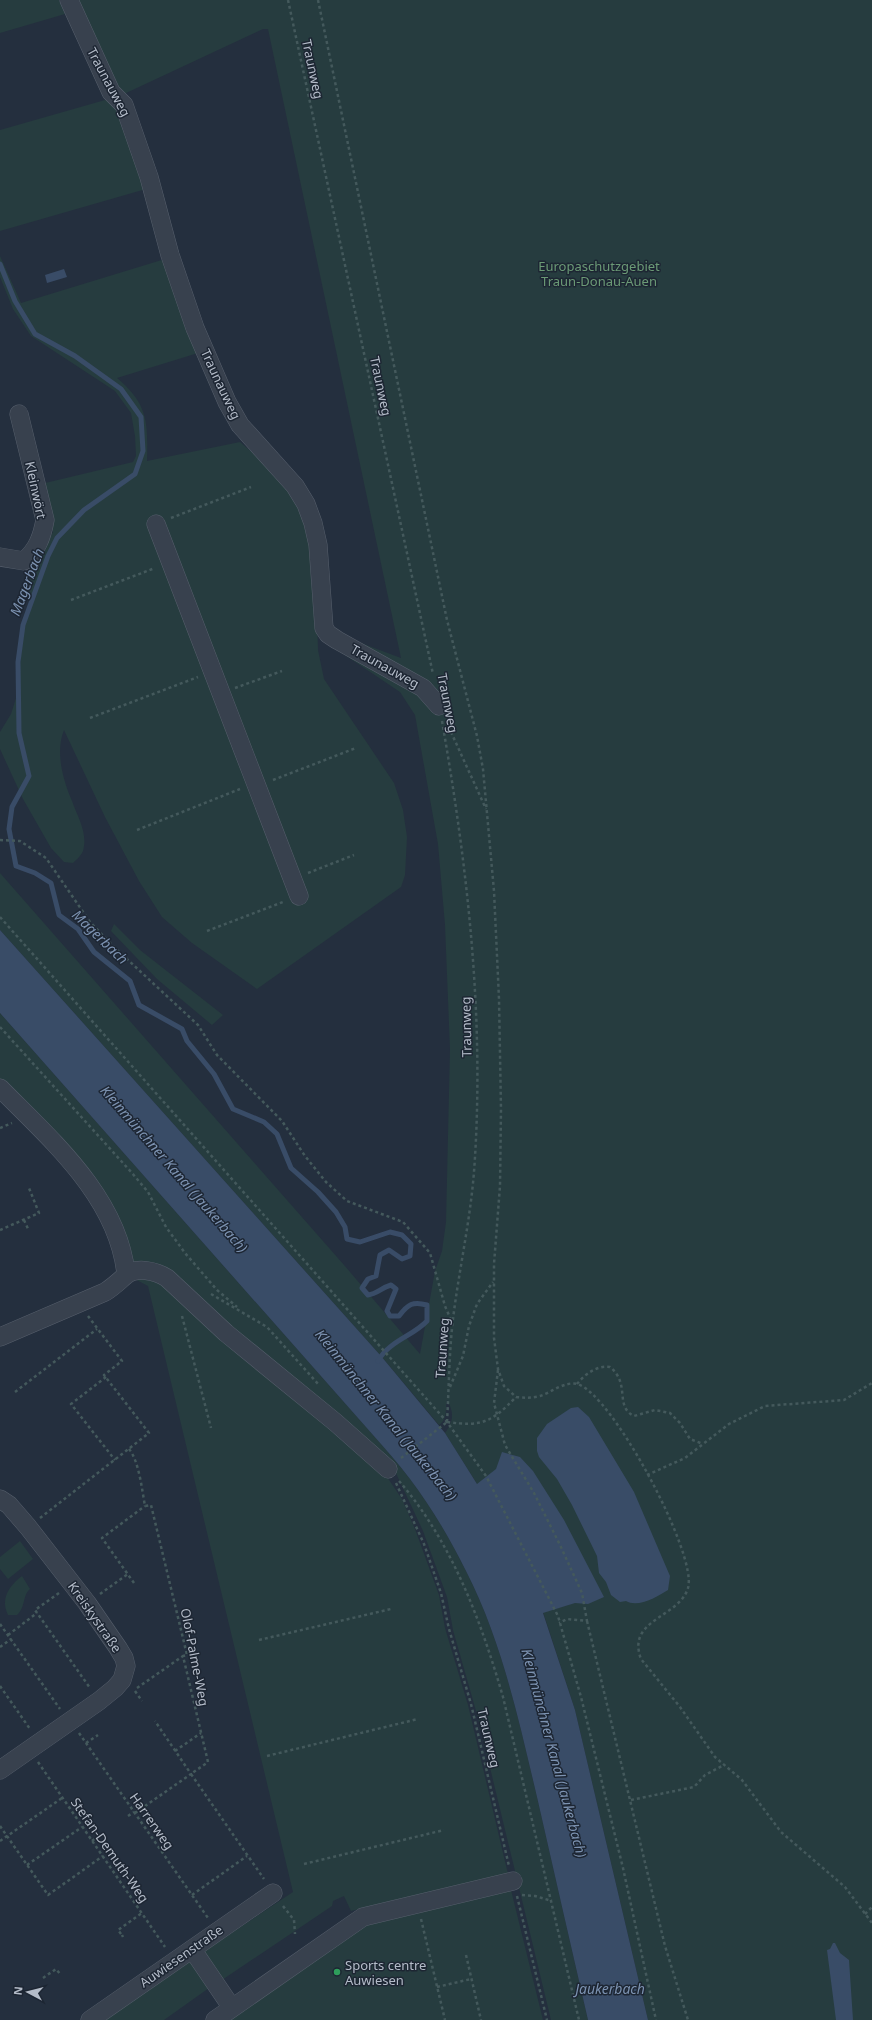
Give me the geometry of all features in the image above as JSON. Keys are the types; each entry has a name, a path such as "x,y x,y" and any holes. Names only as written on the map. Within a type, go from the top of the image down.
{"street":[{"name":"Traunauweg","path":"69,0 111,92 124,105 149,177 173,263 195,328 227,402 240,425 295,486 306,504 313,523 318,545 324,628 328,634 337,640 423,688 439,706"},
{"name":"Kleinwört","path":"0,557 24,560 33,554 43,531 44,520 19,414"},
{"path":"156,524 300,896"},
{"path":"0,1088 62,1153 103,1206 118,1240 126,1274"},
{"path":"0,1338 105,1292 119,1283 126,1274 142,1270 159,1273 167,1278 226,1333 335,1422 388,1469"},
{"name":"Kreiskystraße","path":"0,1499 9,1505 28,1527 72,1584 118,1648 124,1658 126,1666 122,1680 99,1702 0,1770"},
{"path":"215,2020 363,1917 417,1904 514,1887"},
{"name":"Auwiesenstraße","path":"90,2020 273,1893"},
{"path":"192,1949 232,2008"}],"path":[{"name":"Traunweg","path":"288,0 439,706 455,798 468,900 476,1013 474,1171 470,1210 453,1323 447,1422"},
{"path":"318,0 446,620 477,736 483,769 494,891 501,1101 500,1186 494,1281 494,1338 498,1369 504,1386 516,1397 533,1398 567,1384 577,1384 590,1392 611,1415 647,1475 683,1549 689,1569 689,1582 685,1595 677,1605 655,1619 645,1628 638,1643 637,1651 641,1660 680,1707 711,1753 742,1780 781,1832 838,1880 872,1923"},
{"path":"156,524 251,487"},
{"path":"71,600 171,562"},
{"path":"90,718 213,671"},
{"path":"221,693 282,671"},
{"path":"439,706 486,810"},
{"path":"137,830 356,748"},
{"path":"0,840 20,841 46,858 90,922 113,946 198,1025 217,1055 282,1120 305,1156 326,1182 347,1201 403,1222 430,1253 445,1306 453,1323"},
{"path":"293,879 354,855"},
{"path":"207,931 300,896"},
{"path":"0,917 447,1422 486,1476 558,1616 582,1697 623,1868 656,2020"},
{"path":"0,1027 132,1173 148,1192 166,1227 185,1254 217,1290 242,1312"},
{"path":"0,1230 39,1213 29,1188"},
{"path":"24,1220 29,1232"},
{"path":"449,1389 462,1356 469,1326 477,1304 494,1281"},
{"path":"192,1301 182,1315 210,1428"},
{"path":"28,1527 71,1492 149,1433 104,1375 122,1361 78,1304"},
{"path":"16,1392 97,1329"},
{"path":"577,1384 584,1375 603,1366 610,1367 621,1379 624,1405 627,1412 634,1416 655,1410 670,1413 680,1424 690,1439 703,1444"},
{"path":"498,1369 494,1403 496,1416 505,1445 534,1493 578,1586 585,1606 587,1621 631,1800 666,1953 688,2020"},
{"path":"106,1377 71,1404 115,1460"},
{"path":"647,1475 685,1458 729,1424 765,1406 844,1400 872,1383"},
{"path":"516,1397 496,1416 478,1424 447,1422 388,1469 405,1489 436,1533 471,1601 489,1649 503,1697 552,1901 578,2020"},
{"name":"Olof-Palme-Weg","path":"129,1449 133,1454 145,1506 151,1505 188,1655 183,1656 208,1762 191,1774"},
{"name":"Traunweg","path":"388,1469 406,1502 424,1544 441,1593 449,1629 471,1704 547,2020"},
{"path":"134,1584 102,1538 145,1506"},
{"path":"87,1604 128,1574"},
{"path":"72,1584 35,1610 99,1702"},
{"path":"259,1640 391,1609"},
{"path":"8,1635 37,1613"},
{"path":"559,1623 567,1619 587,1621"},
{"name":"Harrerweg","path":"0,1624 135,1812 217,1932"},
{"path":"0,1647 11,1639"},
{"path":"142,1701 134,1690 183,1656"},
{"name":"Stefan-Demuth-Weg","path":"0,1686 62,1798 175,1961"},
{"path":"267,1756 418,1719"},
{"path":"155,1721 247,1856 294,1920 294,1934"},
{"path":"175,1751 201,1733"},
{"path":"86,1743 98,1735"},
{"path":"631,1800 694,1787 705,1775 724,1765"},
{"path":"128,1816 191,1774"},
{"path":"0,1841 62,1798"},
{"path":"0,1826 48,1895 102,1856"},
{"path":"27,1865 82,1827"},
{"path":"304,1864 444,1830"},
{"path":"92,1841 97,1838"},
{"path":"192,1895 247,1856"},
{"path":"514,1887 524,1896 535,1896 552,1901"},
{"path":"417,1904 445,2020"},
{"path":"865,1914 872,1907"},
{"path":"122,1935 118,1930 142,1913"},
{"path":"466,1955 481,2020"},
{"path":"43,1978 56,1968 60,1975"},
{"path":"437,1987 471,1979"}],"green space":[{"path":"0,0 59,0 65,14 0,33"},
{"name":"Europaschutzgebiet Traun-Donau-Auen","path":"78,0 872,0 872,2020 648,2020 575,1710 543,1612 568,1605 477,1484 445,1433 452,1416 447,1400 445,1417 439,1425 381,1356 0,930 0,873 344,1265 420,1354 435,1271 442,1251 446,1222 450,1049 445,925 438,844 415,715 400,692 333,647 361,643 401,658 268,29 263,29 124,94 121,91 86,21"},
{"path":"105,100 117,104 146,189 0,231 0,130"},
{"path":"0,256 21,303 165,259 198,353 117,378 135,396 144,415 147,435 147,461 240,442 276,473 290,489 308,525 317,620 318,650 324,679 394,783 403,810 407,837 405,875 401,887 257,989 192,943 162,917 139,881 105,817 64,730 60,747 61,766 66,784 82,826 84,838 83,851 73,863 64,862 51,848 23,799 0,749 0,732 11,714 17,695 24,626 30,609 28,582 53,532 41,484 133,462 136,456 135,436 131,413 115,391 31,336 13,309 0,277"},
{"path":"114,924 140,950 223,1015 212,1025 157,979 111,931"},
{"path":"0,1013 406,1473 447,1535 479,1598 500,1653 530,1768 588,2020 551,2020 478,1718 453,1630 447,1597 423,1531 395,1471 195,1300 135,1270 121,1235 0,1083"},
{"path":"148,1273 385,1474 402,1499 415,1529 439,1595 445,1628 468,1705 508,1874 351,1911 344,1896 333,1901 332,1906 219,1982 200,1954 293,1892 148,1286 131,1277"},
{"path":"20,1541 33,1559 8,1579 0,1569 0,1557"},
{"path":"22,1576 30,1589 26,1595 20,1612 17,1615 8,1615 5,1598 13,1584"},
{"path":"511,1890 543,2020 228,2020 365,1925"},
{"path":"190,1960 209,1988 164,2020 103,2020"}],"water":[{"path":"64,269 67,277 47,283 45,275"},
{"name":"Jaukerbach","path":"0,930 381,1356 445,1433 477,1484 496,1469 502,1452 520,1457 533,1471 564,1520 604,1597 588,1604 575,1603 543,1613 575,1710 648,2020 588,2020 530,1768 500,1653 479,1598 460,1559 440,1524 406,1473 0,1013"},
{"path":"578,1407 589,1417 634,1492 670,1576 668,1590 647,1601 636,1603 626,1601 620,1602 611,1595 606,1582 599,1573 597,1556 572,1505 557,1479 539,1457 537,1451 537,1438 547,1424 571,1408"},
{"path":"833,1943 835,1943 840,1953 849,1960 853,2020 836,2020 827,1950 830,1949"}],"waterway":[{"name":"Magerbach","path":"0,264 15,301 35,334 75,356 121,389 141,417 143,451 135,474 84,510 57,538 48,556 23,625 18,662 19,733 29,776 12,807 9,829 16,866 35,873 51,883 59,915 78,929 94,952 130,981 139,1005 182,1029 187,1041 214,1074 233,1109 264,1122 277,1134 291,1168 318,1192 336,1212 345,1227 347,1239 360,1242 390,1232 402,1235 411,1244 410,1256 402,1259 389,1250 380,1255 376,1276 368,1279 362,1288 368,1295 391,1285 396,1289 387,1311 390,1316 399,1316 408,1306 418,1303 427,1305 427,1321 415,1331 388,1348 378,1361"}],"place":[{"name":"Sports centre Auwiesen","path":"337,1972"}],"water label":[{"name":"Kleinmünchner Kanal (Jaukerbach)","path":"174,1169"},
{"name":"Kleinmünchner Kanal (Jaukerbach)","path":"386,1415"},
{"name":"Kleinmünchner Kanal (Jaukerbach)","path":"554,1753"}]}
